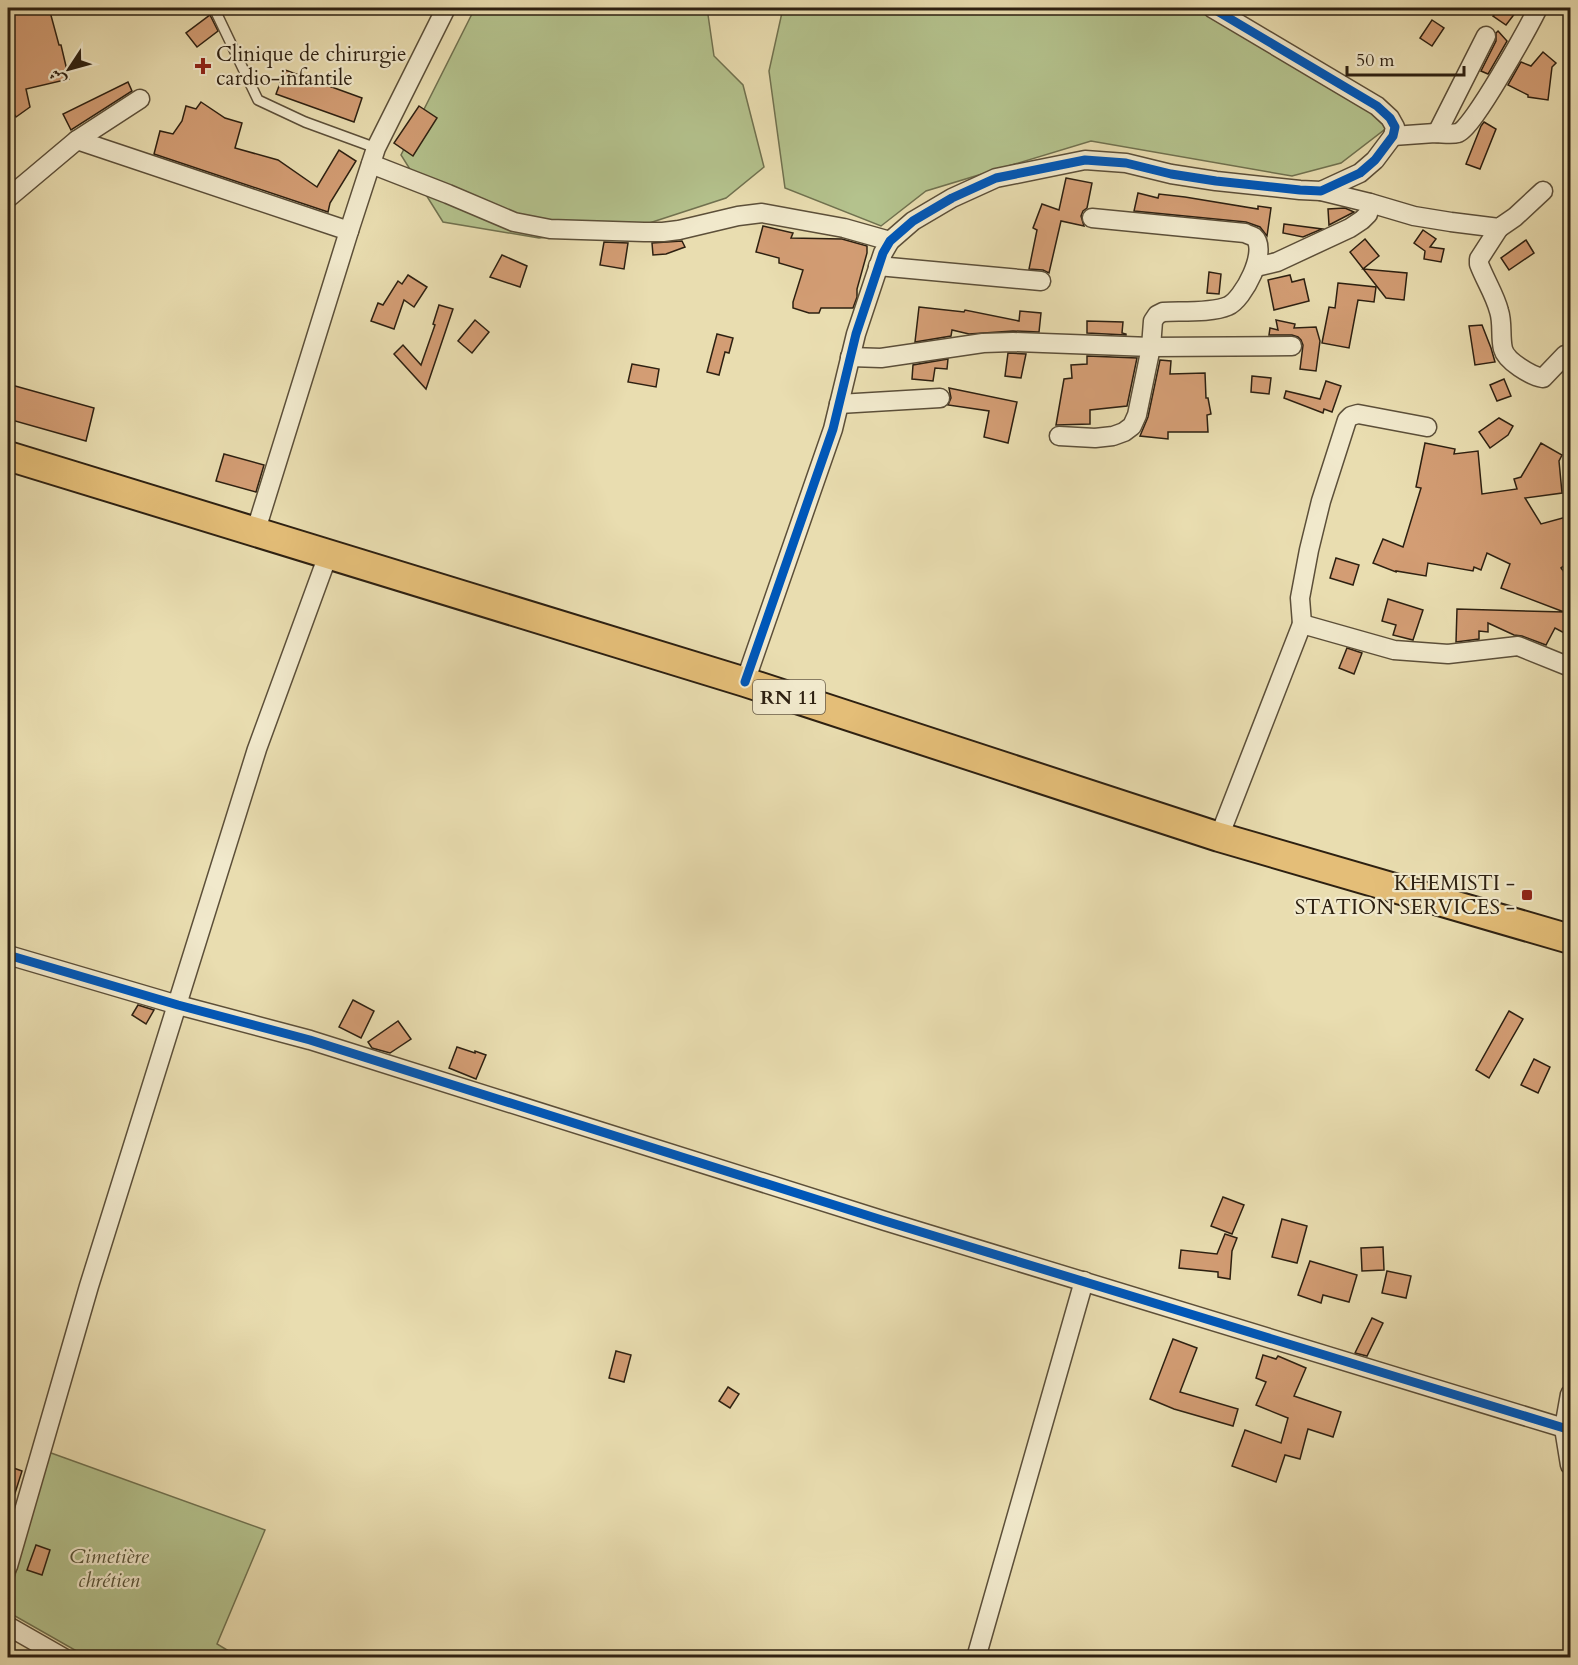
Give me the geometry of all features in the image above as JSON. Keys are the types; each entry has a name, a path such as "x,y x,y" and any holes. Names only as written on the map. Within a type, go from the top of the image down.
{"main road":[{"name":"RN 11","path":"8,456 745,682 1219,837 1570,939"}],"street":[{"path":"255,533 373,156 446,8"},
{"path":"1212,8 1377,106 1390,118 1395,127 1393,136 1375,160 1360,173 1322,191"},
{"path":"1393,136 1462,132 1471,121 1538,8"},
{"path":"1437,133 1486,36"},
{"path":"8,198 77,140 140,99"},
{"path":"77,140 349,231"},
{"path":"373,156 448,194 514,222 550,228 663,232 762,213 844,228 890,241"},
{"path":"745,682 829,440 856,334 883,252 890,241 913,221 952,198 996,178 1084,160 1126,163 1171,174 1216,181 1322,191 1414,216 1499,228"},
{"path":"1543,191 1515,217 1499,228 1479,259 1479,264 1500,314 1503,350 1508,357 1522,368 1543,378 1565,355 1570,358"},
{"path":"1256,267 1277,262 1350,228 1368,214 1370,203"},
{"path":"1059,436 1095,438 1113,436 1132,426 1137,415 1151,347 1153,321 1156,315 1163,312 1220,309 1230,306 1243,293 1256,267 1258,255 1254,237 1245,234 1092,218"},
{"path":"878,266 1041,281"},
{"path":"850,357 881,358 983,343 1013,342 1151,347 1292,346"},
{"path":"839,404 940,398"},
{"path":"1219,837 1302,624 1300,598 1309,550 1321,501 1347,420 1358,414 1427,427"},
{"path":"8,1566 89,1286 257,748 328,555"},
{"path":"1302,624 1394,650 1448,654 1518,646 1570,667"},
{"path":"8,955 178,1005 310,1040 839,1206 1564,1428"},
{"path":"976,1658 1084,1281"},
{"path":"1570,1395 1564,1428 1570,1465"},
{"path":"8,1626 64,1658"}],"lane":[{"path":"214,8 258,100 373,156"}],"green space":[{"path":"475,8 707,8 714,56 743,85 764,167 726,198 634,228 539,238 443,222 401,155"},
{"path":"783,8 1194,8 1393,123 1341,163 1292,176 1091,141 926,191 881,226 785,188 769,71"},
{"name":"Cimetière chrétien","path":"40,1449 265,1530 217,1644 236,1657 87,1657 8,1612 8,1600 48,1458"}],"building":[{"path":"8,8 49,8 69,79 26,89 30,107 16,117 8,104"},
{"path":"1500,8 1519,8 1506,25 1493,16"},
{"path":"210,15 218,31 197,47 186,33"},
{"path":"1432,20 1444,28 1432,46 1420,38"},
{"path":"1498,31 1507,41 1488,74 1481,71 1496,41"},
{"path":"1543,52 1556,63 1552,67 1548,100 1528,97 1508,85 1521,62 1531,66"},
{"path":"285,70 362,98 354,122 276,94"},
{"path":"128,82 132,91 71,130 63,114"},
{"path":"201,102 225,118 242,123 235,148 278,160 317,187 339,150 356,161 330,203 328,212 154,154 160,131 173,134 182,121 186,106 196,109"},
{"path":"419,106 437,118 413,156 394,143"},
{"path":"1484,122 1496,129 1480,169 1466,164"},
{"path":"1066,178 1092,183 1087,208 1081,216 1084,226 1061,221 1049,273 1029,269 1037,230 1033,228 1042,204 1059,210"},
{"path":"1138,193 1158,198 1159,194 1258,209 1258,206 1271,208 1267,236 1260,227 1246,222 1134,211"},
{"path":"1345,208 1354,212 1329,225 1328,209"},
{"path":"1284,224 1322,229 1303,237 1283,233"},
{"path":"763,226 793,233 791,238 842,239 867,246 853,308 821,308 819,313 809,313 793,308 803,270 779,263 779,258 756,252"},
{"path":"1423,230 1436,239 1430,247 1444,249 1441,262 1424,259 1425,251 1414,243"},
{"path":"1365,239 1379,256 1363,269 1350,252"},
{"path":"1526,240 1534,253 1509,270 1501,258"},
{"path":"682,241 685,247 666,254 653,255 652,243"},
{"path":"604,242 628,243 624,269 600,265"},
{"path":"502,255 527,266 520,287 490,277"},
{"path":"1363,269 1407,273 1404,300 1386,298"},
{"path":"1209,272 1221,274 1219,294 1207,293"},
{"path":"408,275 427,287 414,307 404,300 394,329 371,321 378,303 383,305 398,281 402,284"},
{"path":"1290,275 1292,282 1304,279 1309,301 1274,310 1268,280"},
{"path":"1338,283 1376,287 1374,302 1358,300 1349,348 1322,343 1329,307 1335,308"},
{"path":"439,305 453,309 426,389 394,354 403,345 421,365 435,325 433,324"},
{"path":"919,307 964,312 965,310 1019,321 1020,311 1041,313 1039,332 969,334 952,330 951,336 915,342"},
{"path":"475,320 489,332 472,353 458,341"},
{"path":"1276,320 1295,324 1294,328 1316,327 1320,341 1316,371 1300,369 1303,345 1298,337 1269,335 1270,328 1278,330"},
{"path":"1087,321 1123,322 1122,333 1126,335 1087,333"},
{"path":"1482,325 1495,362 1475,365 1469,326"},
{"path":"717,334 733,338 729,353 725,352 719,375 707,372"},
{"path":"1008,353 1026,354 1021,378 1005,376"},
{"path":"1087,356 1137,358 1127,406 1090,410 1090,424 1056,425 1064,379 1072,378 1071,365 1087,364"},
{"path":"948,359 947,369 935,368 933,381 912,379 913,365"},
{"path":"1160,360 1171,361 1170,374 1205,373 1206,398 1208,398 1211,414 1207,415 1208,432 1168,432 1168,439 1140,436 1148,417"},
{"path":"632,364 659,369 656,387 628,382"},
{"path":"1252,376 1271,378 1269,394 1251,392"},
{"path":"1504,379 1511,396 1497,401 1490,385"},
{"path":"1326,381 1341,386 1332,412 1324,409 1323,413 1284,398 1286,391 1320,399"},
{"path":"8,384 94,408 86,441 8,419"},
{"path":"949,388 1017,402 1008,443 984,437 989,411 948,405 951,398"},
{"path":"1499,418 1513,426 1508,435 1490,448 1479,432"},
{"path":"1425,443 1455,449 1454,454 1478,451 1482,494 1517,489 1514,479 1521,477 1541,443 1562,455 1559,461 1562,493 1525,498 1541,524 1570,516 1570,561 1561,568 1570,580 1570,636 1555,628 1546,645 1514,635 1488,623 1488,632 1479,631 1479,639 1456,642 1457,609 1564,612 1501,588 1510,564 1487,553 1481,570 1474,567 1473,571 1428,563 1426,576 1396,572 1373,563 1383,539 1403,547 1421,488 1416,487"},
{"path":"224,454 264,465 256,492 216,481"},
{"path":"1336,558 1359,565 1353,585 1330,578"},
{"path":"1388,599 1423,610 1413,640 1393,635 1396,625 1382,621"},
{"path":"1347,648 1362,653 1354,674 1339,668"},
{"path":"353,1000 374,1011 361,1038 339,1027"},
{"path":"138,1005 154,1010 146,1024 132,1015"},
{"path":"1509,1011 1523,1019 1489,1078 1476,1070"},
{"path":"398,1021 411,1039 390,1053 372,1048 368,1042"},
{"path":"457,1047 486,1055 476,1079 449,1068"},
{"path":"1534,1059 1550,1067 1538,1093 1521,1085"},
{"path":"1223,1197 1244,1205 1232,1234 1211,1226"},
{"path":"1282,1219 1307,1226 1297,1263 1272,1257"},
{"path":"1225,1234 1237,1238 1232,1251 1230,1279 1218,1277 1218,1272 1179,1268 1181,1250 1217,1254"},
{"path":"1383,1247 1384,1270 1362,1271 1361,1248"},
{"path":"1310,1261 1357,1275 1349,1302 1323,1295 1321,1303 1298,1295"},
{"path":"1387,1271 1411,1276 1406,1298 1382,1293"},
{"path":"1372,1318 1383,1323 1367,1356 1355,1353"},
{"path":"1173,1339 1197,1348 1180,1392 1238,1409 1233,1426 1174,1409 1150,1399"},
{"path":"616,1351 631,1355 624,1382 609,1378"},
{"path":"1263,1355 1276,1359 1278,1356 1306,1368 1294,1396 1341,1412 1333,1437 1308,1429 1300,1459 1285,1455 1276,1482 1232,1466 1245,1430 1281,1443 1288,1418 1256,1405 1266,1382 1256,1378"},
{"path":"728,1387 739,1394 730,1408 719,1401"},
{"path":"8,1466 22,1471 10,1509 8,1508"},
{"path":"36,1545 50,1550 42,1575 27,1570"}],"cycle path":[{"path":"745,682 833,429 856,334 883,253 890,241 913,221 952,198 996,178 1085,160 1126,163 1171,174 1216,181 1321,191 1360,173 1375,160 1393,136 1395,127 1390,118 1377,106 1212,8"},
{"path":"8,955 178,1005 310,1040 885,1221 1564,1428"}],"place":[{"name":"Clinique de chirurgie cardio-infantile","path":"203,66"},
{"name":"KHEMISTI - STATION SERVICES -","path":"1527,895"}]}
